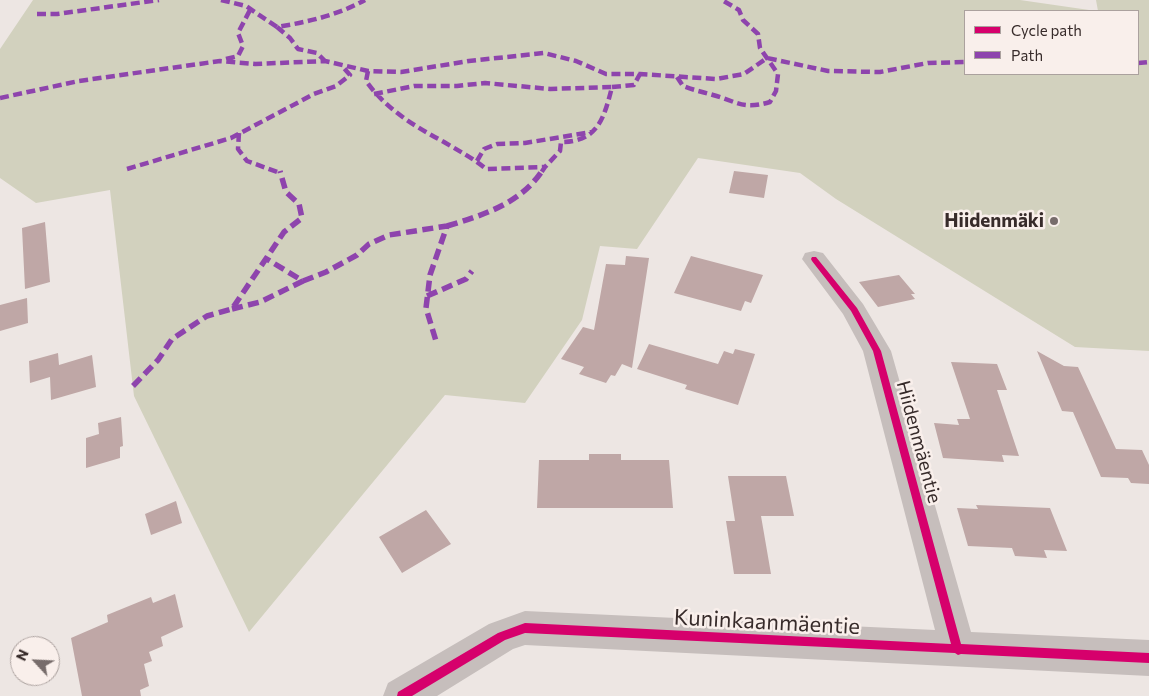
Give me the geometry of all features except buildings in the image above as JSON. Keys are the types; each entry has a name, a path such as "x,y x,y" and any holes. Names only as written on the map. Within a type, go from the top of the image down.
{"street":[{"name":"Hiidenmäentie","path":"814,259 854,310 877,351 958,650"},
{"name":"Kuninkaanmäentie","path":"402,696 502,636 525,628 1149,658"}],"green space":[{"path":"33,0 1020,0 1089,10 964,10 964,75 1139,75 1139,10 1098,10 1096,0 1149,0 1149,351 1075,347 836,199 800,173 698,158 637,249 600,246 582,320 525,403 445,395 249,632 134,396 110,190 36,203 0,178 0,49"}],"marked path":[{"path":"37,14 57,14 159,0"},
{"path":"221,0 246,6 277,27 322,18 345,10 365,0"},
{"path":"677,77 683,86 715,95 721,99 753,107 770,102 776,91 778,74 760,48 758,34 743,20 739,10 722,0"},
{"path":"226,59 238,56 243,46 238,33 250,10"},
{"path":"277,27 290,38 298,49 317,53 325,61"},
{"path":"0,98 79,81 220,61 255,64 325,61 368,71 401,72 469,61 544,53 576,61 606,74 640,74 716,79 744,74 767,58 828,71 880,72 928,63 964,62"},
{"path":"1139,63 1149,62"},
{"path":"127,169 231,138 314,94 336,86 350,75 342,66"},
{"path":"368,71 366,81 387,106 416,127 477,161 486,169 545,167 537,180 515,199 489,212 447,226"},
{"path":"612,87 634,85 640,74"},
{"path":"374,94 414,86 457,86 485,83 550,89 612,87 602,118 594,132 581,140 561,142 560,151 545,167"},
{"path":"477,161 484,149 497,144 525,143 592,132"},
{"path":"133,386 158,360 172,339 207,316 232,309 284,232 302,218 299,204 286,192 280,171 247,161 238,149 239,133"},
{"path":"303,281 326,272 357,255 369,244 389,235 447,226 430,275 426,308 436,341"},
{"path":"232,309 260,302 303,281 265,258"},
{"path":"427,296 466,279 472,271"}],"cycle path":[{"path":"814,259 854,310 877,351 958,650"},
{"path":"402,696 502,636 525,628 1149,658"}],"place":[{"name":"Hiidenmäki","path":"1054,221"}]}
